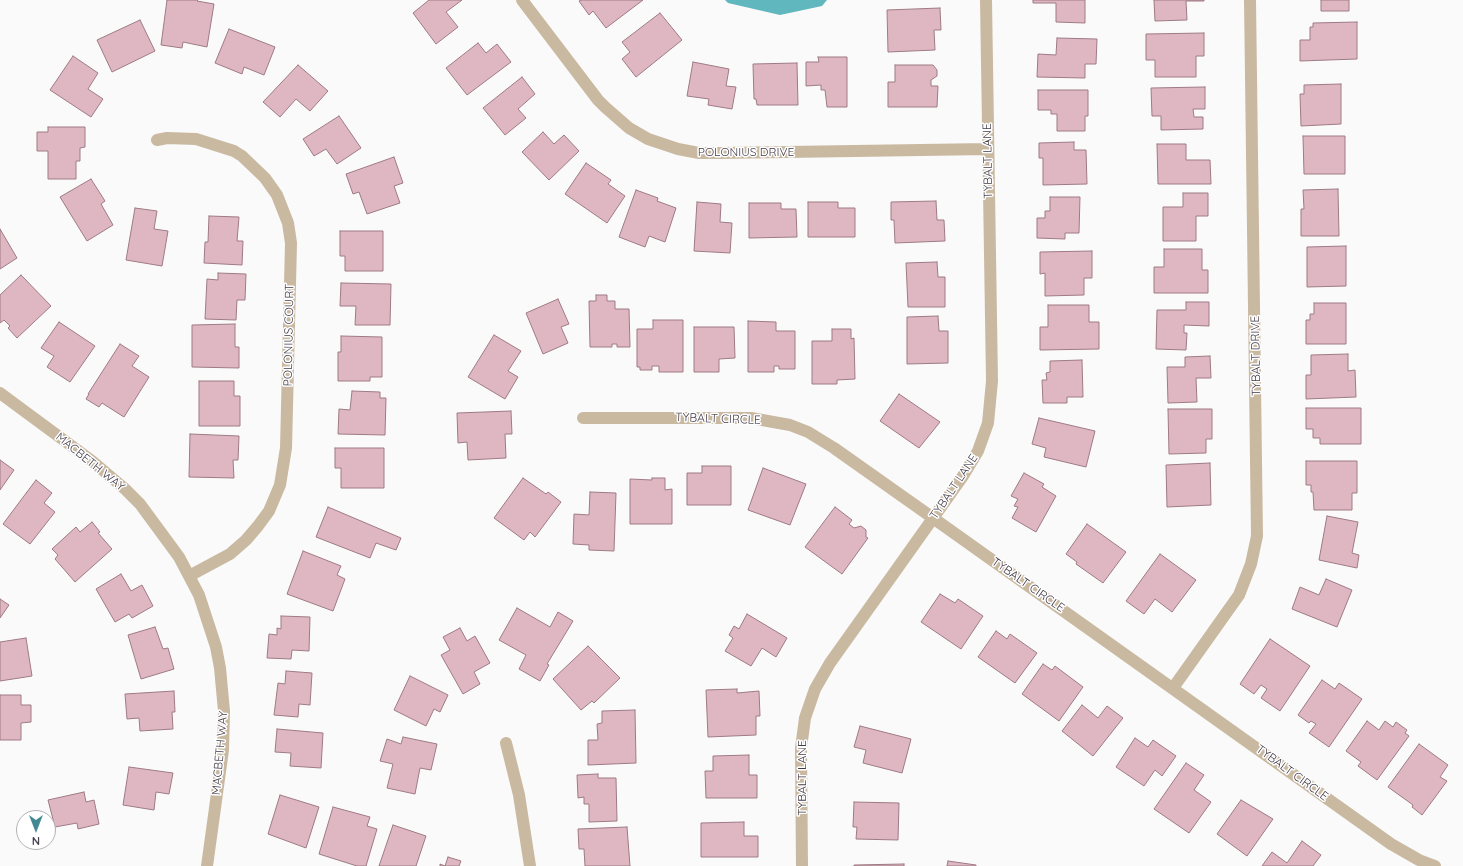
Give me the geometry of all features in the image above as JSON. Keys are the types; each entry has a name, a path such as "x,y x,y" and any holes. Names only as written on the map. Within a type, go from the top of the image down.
{"street":[{"name":"POLONIUS DRIVE","path":"522,0 598,100 605,107 629,128 642,135 678,149 699,153 988,149"},
{"name":"TYBALT LANE","path":"802,866 801,748 805,718 812,695 830,663 976,455 982,442 990,412 992,381 986,0"},
{"name":"TYBALT DRIVE","path":"1173,688 1239,595 1252,564 1257,536 1250,0"},
{"name":"POLONIUS COURT","path":"157,140 167,138 196,139 234,151 242,156 265,178 277,195 288,223 291,243 286,448 280,485 269,511 249,537 230,554 189,576"},
{"name":"MACBETH WAY","path":"0,393 92,461 125,489 160,530 189,576 199,595 216,647 223,691 223,750 207,866"},
{"name":"TYBALT CIRCLE","path":"583,418 741,417 790,425 808,432 830,445 1391,844 1419,860 1435,866"},
{"path":"506,743 519,795 530,866"}],"water":[{"path":"725,0 827,0 822,6 780,15 728,3"}],"building":[{"path":"167,0 198,0 197,1 214,4 207,47 183,42 182,48 161,45"},
{"path":"429,0 462,0 446,12 458,27 436,44 413,13"},
{"path":"643,0 606,28 593,11 589,15 579,1"},
{"path":"1033,0 1085,0 1085,23 1056,22 1056,3 1033,3"},
{"path":"1154,0 1204,1 1186,1 1187,20 1155,21"},
{"path":"1321,0 1349,0 1349,11 1321,11"},
{"path":"940,8 941,30 934,30 935,50 888,52 887,10"},
{"path":"660,13 682,40 636,77 622,59 630,52 622,42"},
{"path":"140,20 155,51 112,72 97,40"},
{"path":"1357,22 1357,59 1300,61 1300,40 1310,40 1310,27 1313,27 1313,23"},
{"path":"229,29 275,47 264,75 244,67 242,74 215,63"},
{"path":"1204,33 1204,56 1196,56 1196,77 1155,77 1155,60 1146,60 1146,34"},
{"path":"1057,38 1097,39 1096,64 1085,64 1085,78 1037,77 1038,54 1056,55"},
{"path":"478,43 486,53 497,44 511,62 467,95 446,68"},
{"path":"73,56 98,73 88,89 103,99 91,117 50,90"},
{"path":"818,57 847,57 847,107 827,107 825,90 821,90 821,85 806,86 806,62 819,62"},
{"path":"693,62 729,69 726,86 736,87 732,109 708,105 709,99 687,96"},
{"path":"797,63 798,105 757,105 756,99 754,99 753,64"},
{"path":"298,65 328,91 310,111 296,99 280,117 263,102"},
{"path":"895,65 933,65 937,70 937,76 931,80 931,86 938,86 937,107 888,107 888,82 895,82"},
{"path":"522,77 535,94 518,109 526,118 505,135 483,108"},
{"path":"1341,84 1341,124 1301,126 1300,94 1304,94 1304,85"},
{"path":"1205,87 1205,109 1193,109 1194,117 1203,117 1203,129 1161,130 1161,116 1152,116 1151,88"},
{"path":"1038,90 1088,90 1088,116 1085,116 1085,131 1057,131 1057,114 1051,114 1051,110 1038,110"},
{"path":"339,116 361,148 337,164 326,149 314,156 303,139"},
{"path":"48,127 85,127 85,147 80,148 80,161 76,161 76,179 48,179 48,151 37,151 37,132 48,132"},
{"path":"543,132 554,144 564,135 579,151 549,180 522,152"},
{"path":"1303,136 1345,136 1345,174 1304,174"},
{"path":"1074,142 1074,150 1086,150 1087,184 1043,185 1043,158 1039,158 1039,143"},
{"path":"1157,144 1186,144 1186,160 1210,160 1211,184 1158,184"},
{"path":"394,157 403,183 394,186 400,203 367,214 359,192 353,194 346,174"},
{"path":"586,163 611,180 608,184 625,196 607,223 565,194"},
{"path":"91,179 105,201 101,204 113,225 87,241 60,197"},
{"path":"1338,189 1339,236 1301,236 1301,209 1304,209 1303,190"},
{"path":"636,190 658,198 657,201 676,208 665,242 649,236 645,247 619,237"},
{"path":"1183,193 1208,193 1208,216 1196,216 1196,241 1163,241 1163,207 1183,207"},
{"path":"1050,197 1080,197 1079,233 1065,233 1065,239 1037,238 1037,218 1045,218 1045,211 1050,211"},
{"path":"936,201 937,220 944,220 945,241 895,243 894,220 891,220 891,202"},
{"path":"697,202 721,204 720,222 732,223 730,253 694,251"},
{"path":"808,202 838,202 838,208 855,208 855,237 808,237"},
{"path":"749,203 781,203 781,209 796,209 797,237 749,238"},
{"path":"135,208 157,211 154,229 168,231 162,266 126,260"},
{"path":"209,216 239,217 237,241 243,241 242,265 204,263 205,242 208,242"},
{"path":"0,229 17,258 0,269"},
{"path":"340,231 383,231 383,271 345,271 345,256 340,256"},
{"path":"1346,246 1346,286 1307,287 1307,247"},
{"path":"1164,249 1202,249 1202,270 1208,270 1208,293 1154,293 1154,267 1164,267"},
{"path":"1092,251 1092,278 1084,278 1084,295 1045,296 1045,273 1040,274 1040,252"},
{"path":"937,262 938,277 945,277 945,307 908,307 906,263"},
{"path":"218,273 246,274 245,300 237,300 236,320 205,319 207,279 218,280"},
{"path":"21,275 51,306 17,338 8,328 10,326 4,320 0,323 0,295"},
{"path":"341,283 391,284 390,325 355,325 356,306 340,306"},
{"path":"596,295 607,295 607,301 615,301 615,309 629,309 630,347 617,347 617,344 612,344 612,347 590,347 589,301 596,301"},
{"path":"558,299 569,324 561,327 568,343 543,354 526,313"},
{"path":"1186,302 1209,302 1209,326 1184,325 1184,333 1187,333 1186,350 1156,349 1157,310 1186,310"},
{"path":"1314,303 1346,303 1346,344 1306,344 1306,320 1310,320 1310,314 1314,314"},
{"path":"1048,305 1089,305 1089,322 1099,322 1099,349 1040,350 1040,327 1048,327"},
{"path":"938,316 939,331 948,331 948,363 907,364 907,317"},
{"path":"653,320 683,320 683,372 659,372 659,366 652,366 652,370 640,370 640,367 637,367 637,329 653,329"},
{"path":"748,321 776,322 776,331 795,331 795,369 779,369 779,366 774,366 774,372 748,372"},
{"path":"59,322 95,346 70,382 47,367 54,356 41,348"},
{"path":"235,324 235,347 239,347 239,368 192,367 192,325"},
{"path":"694,327 734,327 735,358 719,359 719,372 694,372"},
{"path":"832,329 851,329 851,339 854,338 855,379 837,380 837,384 812,384 812,341 832,341"},
{"path":"494,335 521,351 508,371 518,377 505,399 468,377"},
{"path":"341,336 382,337 382,377 370,377 370,381 338,381 338,352 341,352"},
{"path":"120,344 139,356 132,366 149,377 124,417 102,403 99,407 86,399"},
{"path":"1348,354 1348,371 1355,370 1356,397 1306,399 1306,375 1311,375 1311,355"},
{"path":"1210,356 1211,378 1196,378 1197,402 1168,403 1167,367 1185,367 1185,357"},
{"path":"1082,360 1083,397 1067,397 1067,403 1043,403 1042,380 1047,380 1046,373 1050,372 1050,361"},
{"path":"199,381 234,381 234,396 240,396 240,426 199,426"},
{"path":"352,391 380,392 380,398 386,398 385,435 338,434 339,409 350,410"},
{"path":"899,394 940,422 919,448 880,421"},
{"path":"1306,408 1361,408 1361,444 1320,444 1320,438 1313,438 1313,429 1306,429"},
{"path":"1168,409 1212,409 1212,439 1206,439 1206,453 1169,454"},
{"path":"511,411 512,434 505,434 506,458 468,460 467,442 458,443 457,413"},
{"path":"1039,418 1095,431 1086,467 1044,457 1046,448 1032,444"},
{"path":"190,434 239,436 238,460 233,460 234,478 189,477"},
{"path":"335,448 384,448 384,488 341,488 341,468 335,468"},
{"path":"0,460 14,470 0,490"},
{"path":"1306,461 1357,461 1357,493 1352,493 1352,510 1314,510 1311,485 1306,485"},
{"path":"1210,463 1211,505 1167,507 1166,465"},
{"path":"702,466 731,466 731,505 687,505 687,473 702,473"},
{"path":"763,468 806,484 790,525 748,510"},
{"path":"1024,473 1044,484 1042,487 1056,496 1036,532 1012,518 1018,507 1014,506 1018,499 1011,496"},
{"path":"523,478 546,494 548,492 561,502 535,537 530,532 524,540 494,518"},
{"path":"652,478 665,478 665,490 672,489 672,524 630,524 630,479 652,480"},
{"path":"36,480 52,493 44,503 55,512 30,544 3,524"},
{"path":"590,492 616,493 614,551 589,550 589,545 573,544 574,514 589,515"},
{"path":"328,507 401,538 396,550 376,543 370,558 316,537"},
{"path":"835,507 852,520 849,524 854,528 861,526 866,530 866,537 868,538 842,574 805,547"},
{"path":"1327,516 1358,522 1352,553 1359,555 1357,568 1319,560"},
{"path":"92,522 100,532 98,533 112,549 75,582 55,559 58,555 52,549 76,527 80,532"},
{"path":"1087,524 1126,552 1103,583 1076,564 1077,562 1066,554"},
{"path":"303,551 341,566 337,575 345,579 333,611 287,594"},
{"path":"1160,554 1196,580 1172,612 1155,599 1144,614 1126,601"},
{"path":"121,574 131,591 142,585 153,606 132,618 129,614 115,622 96,589"},
{"path":"1326,579 1352,590 1337,627 1292,609 1300,587 1319,595"},
{"path":"940,594 955,603 958,599 983,616 961,649 921,622"},
{"path":"0,599 9,605 0,618"},
{"path":"517,608 550,627 558,612 573,621 547,664 549,665 540,681 519,669 526,655 499,640"},
{"path":"747,614 787,638 776,657 762,648 751,666 725,651 733,638 729,635 734,626 739,629"},
{"path":"281,616 310,617 309,651 292,650 291,659 267,658 269,634 277,635 277,628 281,629"},
{"path":"155,627 163,649 168,648 174,669 141,679 128,635"},
{"path":"460,628 467,641 475,636 490,663 474,672 480,684 463,694 441,655 450,650 443,637"},
{"path":"996,631 1007,639 1010,634 1037,653 1015,683 978,657"},
{"path":"26,638 32,676 0,681 0,642"},
{"path":"1270,639 1310,666 1280,711 1261,698 1267,689 1261,685 1254,694 1240,684"},
{"path":"588,646 620,678 594,703 592,701 581,710 553,679"},
{"path":"1043,664 1052,670 1055,666 1083,687 1059,721 1022,694"},
{"path":"286,671 312,673 310,705 299,704 298,717 274,715 278,683 285,684"},
{"path":"410,676 448,695 440,712 434,709 426,726 394,710"},
{"path":"1322,680 1335,689 1339,683 1362,699 1329,747 1309,733 1316,724 1311,721 1309,723 1298,715"},
{"path":"737,689 737,693 759,691 760,716 756,716 756,735 708,737 706,690"},
{"path":"174,691 175,712 172,712 173,729 140,731 139,718 127,719 125,694"},
{"path":"0,695 21,695 21,705 31,705 31,722 21,723 21,740 0,740"},
{"path":"1082,705 1098,718 1107,706 1123,718 1093,756 1062,731"},
{"path":"635,710 636,763 588,765 588,740 598,740 597,724 602,723 602,711"},
{"path":"1367,721 1379,730 1385,721 1393,727 1396,722 1407,730 1405,733 1409,736 1377,780 1358,766 1361,762 1346,751"},
{"path":"860,726 911,739 902,773 863,763 866,750 854,747"},
{"path":"277,729 323,733 321,768 290,766 291,753 275,752"},
{"path":"403,737 437,744 431,770 420,768 415,794 387,788 393,764 380,761 387,739 401,744"},
{"path":"1135,738 1148,747 1153,740 1176,756 1162,776 1155,770 1144,786 1116,767"},
{"path":"1419,744 1448,765 1440,777 1447,781 1422,815 1412,807 1413,805 1388,787"},
{"path":"749,755 749,775 757,775 757,798 706,798 705,771 713,771 713,756"},
{"path":"1186,763 1204,775 1194,790 1211,802 1189,833 1154,809"},
{"path":"129,767 173,773 169,794 156,792 154,810 123,805"},
{"path":"598,774 598,778 616,778 617,821 589,822 589,804 584,804 584,797 578,798 577,775"},
{"path":"84,792 86,802 94,800 99,824 78,829 77,823 56,827 56,810 51,810 48,800"},
{"path":"280,795 319,807 306,848 268,834"},
{"path":"1241,800 1273,819 1247,856 1217,834"},
{"path":"854,802 899,803 898,840 856,839 857,827 853,827"},
{"path":"333,807 370,817 367,826 377,829 366,866 357,866 319,854"},
{"path":"744,822 744,836 758,836 758,857 701,857 701,823"},
{"path":"393,825 426,836 416,866 379,866"},
{"path":"627,827 630,866 585,866 584,849 579,849 578,829"},
{"path":"1302,841 1321,855 1313,866 1262,866 1272,852 1287,863"},
{"path":"448,857 461,861 459,866 445,866"},
{"path":"948,861 976,865 976,866 947,866"},
{"path":"904,864 904,866 854,866 854,865"}]}
